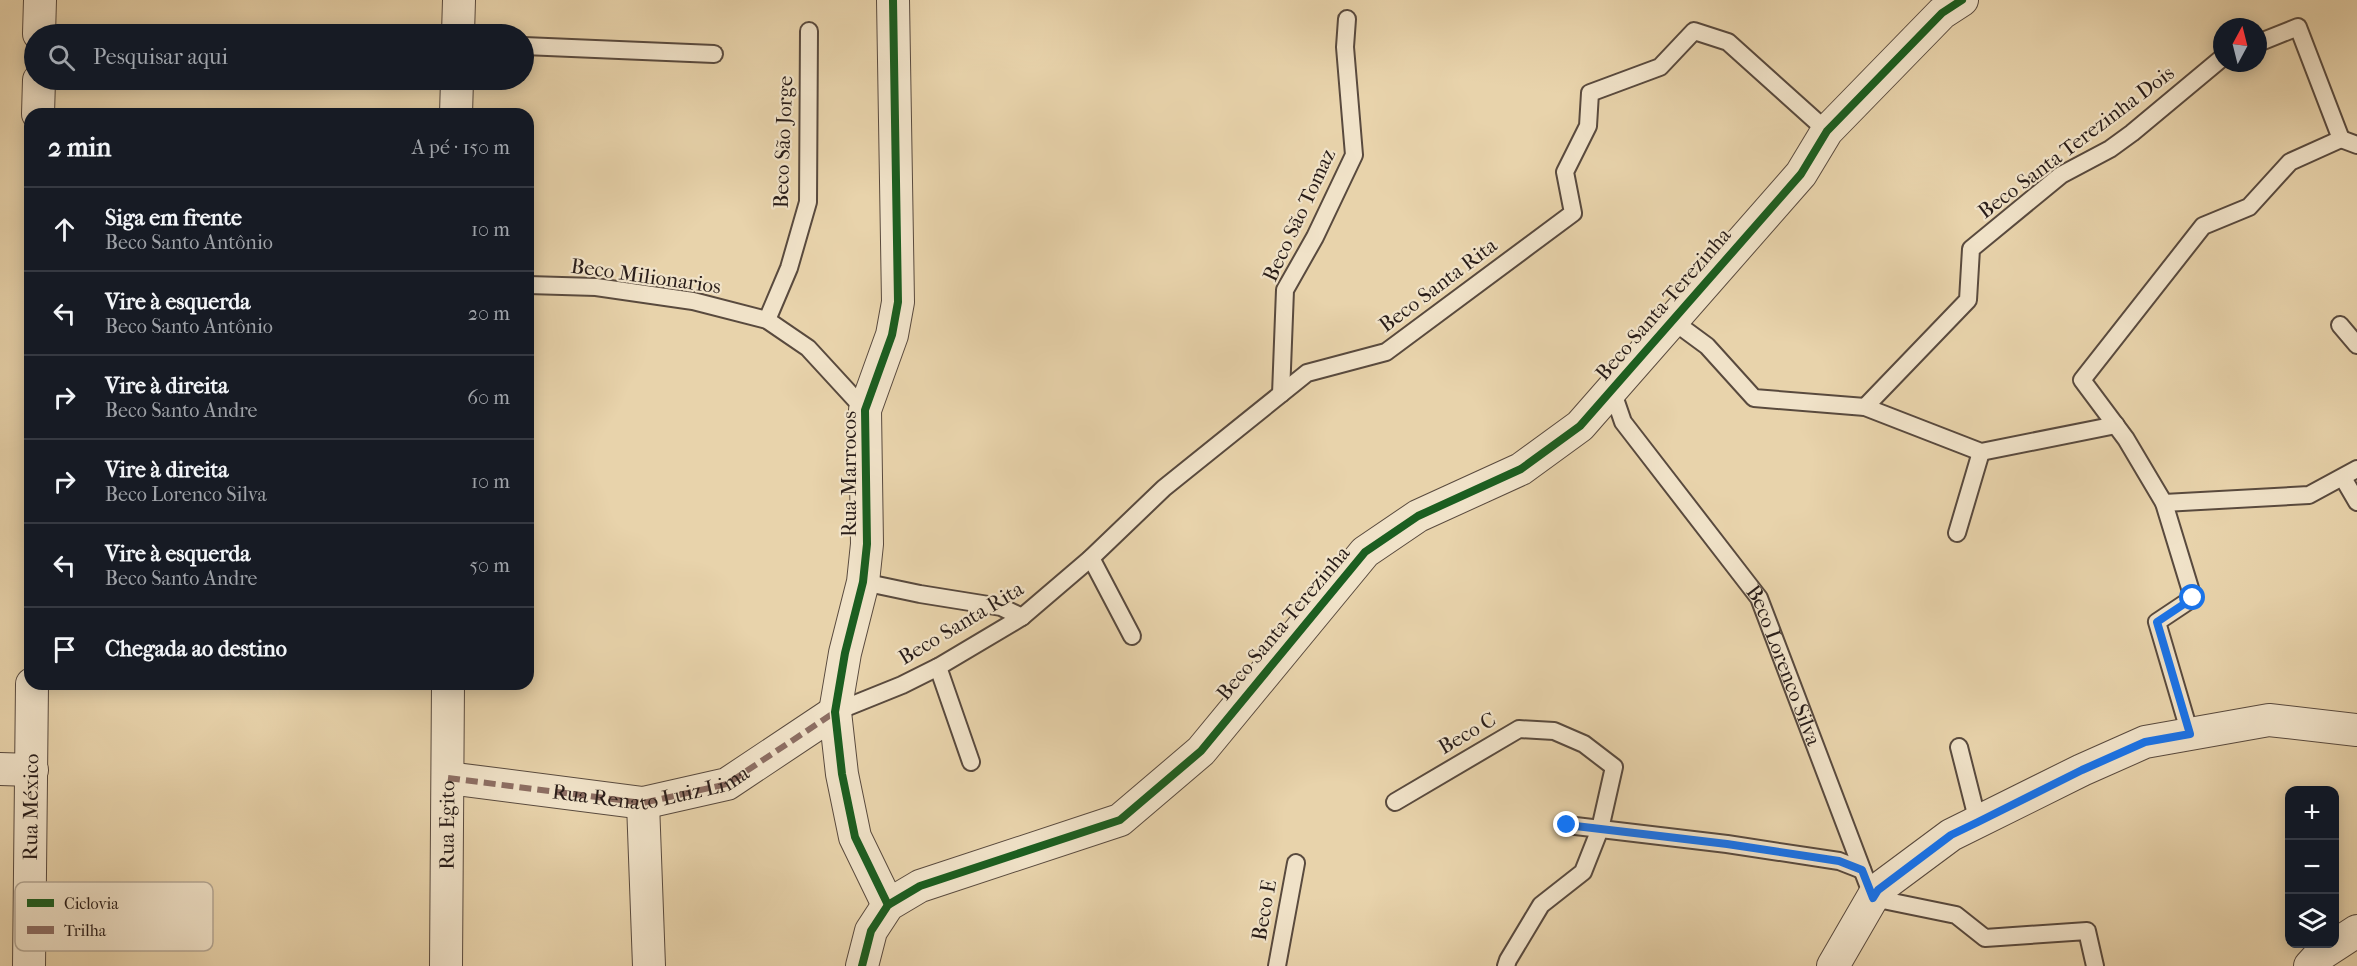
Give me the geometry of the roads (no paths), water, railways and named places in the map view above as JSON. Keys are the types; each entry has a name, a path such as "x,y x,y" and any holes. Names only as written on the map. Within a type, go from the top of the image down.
{"street":[{"path":"39,24 40,0"},
{"path":"458,24 459,0"},
{"name":"Rua Marrocos","path":"888,906 855,837 842,774 835,712 845,653 863,582 867,544 865,410 892,335 898,302 893,0"},
{"name":"Beco Santa Terezinha","path":"861,966 871,932 888,906 920,886 1120,820 1201,751 1365,552 1418,516 1521,469 1580,426 1801,174 1827,131 1942,13 1962,0"},
{"path":"38,108 39,90"},
{"path":"456,108 457,90"},
{"name":"Rua México","path":"30,882 33,690"},
{"name":"Rua Egito","path":"446,966 448,690"},
{"name":"Rua Renato Luiz Lima","path":"448,778 643,803 727,784 835,712"},
{"path":"1833,966 1878,890 1942,842 2082,770 2145,742 2269,720 2357,730"},
{"path":"0,769 32,770"},
{"path":"643,803 649,966"},
{"path":"2310,966 2320,955 2357,931"},
{"name":"Rua México","path":"29,951 29,966"}],"lane":[{"name":"Beco São Tomaz","path":"1281,394 1285,290 1315,237 1354,155 1345,47 1347,20"},
{"path":"2267,39 2298,27 2341,139"},
{"name":"Beco São Jorge","path":"767,320 789,268 808,202 809,31"},
{"name":"Beco Santa Rita","path":"835,712 902,685 938,667 1022,617 1091,558 1164,488 1307,373 1386,352 1573,213 1566,172 1588,126 1590,93 1660,66 1694,31 1728,42 1827,131"},
{"path":"534,46 714,54"},
{"name":"Beco Santa Terezinha Dois","path":"1865,406 1968,300 1971,249 2061,175 2110,149 2132,133 2213,66"},
{"path":"2190,734 2157,622 2193,598 2164,503 2116,425 2082,380 2203,226 2249,207 2290,162 2341,139 2357,145"},
{"name":"Beco Milionarios","path":"534,285 596,287 693,301 767,320 808,348 865,410"},
{"name":"Beco Santa Terezinha","path":"1673,321 1707,346 1754,398 1865,406 1981,452"},
{"path":"2340,326 2357,345"},
{"name":"Beco Lorenco Silva","path":"1612,390 1623,422 1759,598 1873,898"},
{"path":"1957,533 1981,452 2116,425"},
{"path":"2164,503 2309,495 2350,473 2357,502"},
{"path":"1091,558 1132,636"},
{"path":"863,582 1001,607 1022,617"},
{"path":"938,667 970,762"},
{"name":"Beco C","path":"1395,802 1519,729 1554,730 1584,744 1614,767 1600,829 1583,872 1541,905 1506,966"},
{"path":"1959,747 1978,822"},
{"path":"1567,825 1727,844 1839,861 1862,870"},
{"name":"Beco E","path":"1277,966 1296,863"},
{"path":"1873,898 1956,915 1985,938 2087,931 2095,966"}]}
